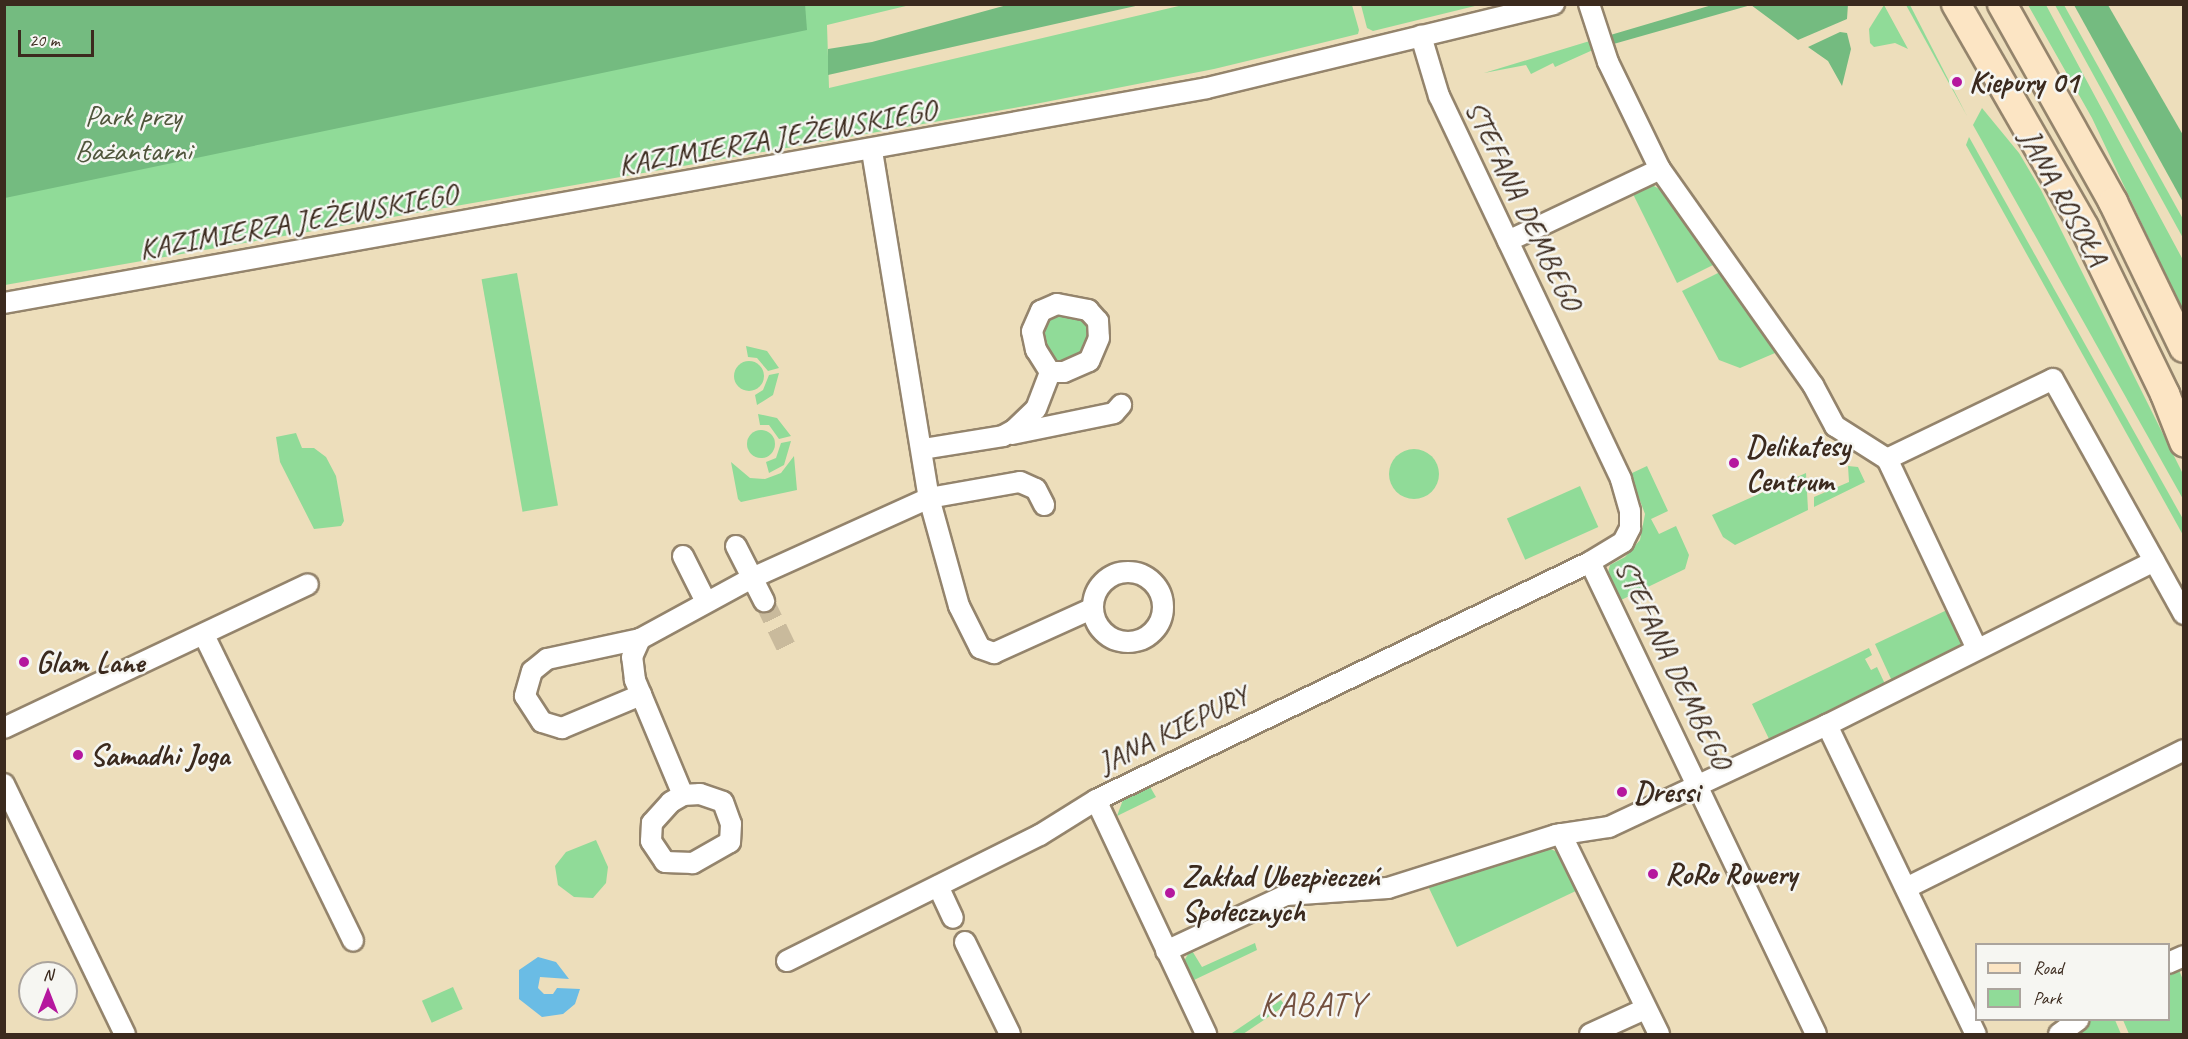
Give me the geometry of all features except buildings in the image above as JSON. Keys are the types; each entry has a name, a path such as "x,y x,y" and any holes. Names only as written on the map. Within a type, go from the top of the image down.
{"street":[{"name":"KAZIMIERZA JEŻEWSKIEGO","path":"4,303 872,151 1207,88 1554,4"},
{"path":"1589,4 1608,62 1660,169 1813,385 1835,426 1887,459 1977,649"},
{"name":"JANA ROSOŁA","path":"1956,4 2075,211 2174,401 2184,442"},
{"name":"JANA ROSOŁA","path":"2002,4 2114,202 2184,348"},
{"name":"STEFANA DEMBEGO","path":"1421,36 1439,96 1607,446 1629,500 1630,528 1623,542 1590,562 1816,1035"},
{"path":"872,151 923,449 929,498 959,606 980,648 994,653 1011,648 1091,609"},
{"path":"1508,241 1660,169"},
{"path":"1003,436 1023,423 1036,409 1050,372"},
{"path":"1887,459 2054,379 2184,614"},
{"path":"923,449 1003,436 1114,413 1121,405"},
{"path":"641,695 562,728 542,722 525,696 532,671 547,659 640,639 752,578 929,498 1020,482 1036,489 1044,505"},
{"path":"736,546 764,600"},
{"path":"683,556 706,602"},
{"path":"1166,951 1286,895 1388,888 1561,834 1609,827 1699,787 1827,725 2154,561"},
{"name":"JANA KIEPURY","path":"787,961 1040,835 1096,800 1590,562"},
{"path":"4,728 308,584"},
{"path":"204,635 353,941"},
{"path":"640,639 632,661 641,695 683,795"},
{"path":"1827,725 1976,1035"},
{"path":"1906,888 2184,750"},
{"path":"4,784 125,1035"},
{"path":"1096,800 1206,1035"},
{"path":"1561,834 1659,1035"},
{"path":"938,886 953,918"},
{"path":"965,942 1010,1035"},
{"path":"1590,1035 1645,1009"},
{"path":"2059,1035 2077,1021"}],"green space":[{"path":"805,4 807,30 5,198 5,5"},
{"path":"1361,4 1479,5 1373,31 1367,28"},
{"path":"1848,4 1847,19 1798,40 1751,5 1610,45 1607,36 1712,5"},
{"name":"Park przy Bażantarni","path":"5,5 910,5 827,25 829,88 1183,5 1352,5 1359,30 1358,34 1214,69 1025,106 5,285"},
{"path":"1007,5 1140,5 828,75 828,49 872,42"},
{"path":"1884,5 1908,49 1895,43 1874,47 1870,43 1869,29"},
{"path":"1906,5 1910,5 1967,116"},
{"path":"2028,5 2046,5 2183,260 2183,311 2092,118"},
{"path":"2055,5 2064,5 2183,219 2183,238"},
{"path":"2074,5 2108,5 2183,135 2183,202"},
{"path":"1840,32 1847,33 1851,49 1842,86 1828,61 1808,47"},
{"path":"1593,40 1595,49 1555,67 1553,63 1531,74 1526,65 1484,73"},
{"path":"1982,108 2019,153 2041,190 2183,474 2183,499 1973,125"},
{"path":"1969,137 2183,519 2183,535 1966,145"},
{"path":"1652,185 1665,192 1715,264 1677,283 1632,192"},
{"path":"1722,271 1775,346 1775,353 1740,368 1719,360 1682,291"},
{"path":"517,273 558,505 523,512 482,279"},
{"path":"1066,310 1078,313 1089,325 1091,339 1086,351 1076,358 1055,361 1043,343 1043,325 1052,315"},
{"path":"746,346 767,351 779,368 768,371 757,358 748,357"},
{"path":"749,361 755,362 763,370 763,382 755,390 749,391 743,390 735,382 734,376 735,370 743,362"},
{"path":"779,373 773,395 757,405 755,395 763,390 769,375"},
{"path":"758,414 777,418 791,436 779,439 769,425 760,425"},
{"path":"761,430 771,434 775,444 771,454 761,458 751,454 747,444 751,434"},
{"path":"296,433 302,448 314,448 326,457 336,476 344,521 341,526 314,529 280,462 276,437"},
{"path":"791,441 784,465 769,473 766,462 776,458 781,443"},
{"path":"1414,449 1432,456 1439,474 1432,492 1414,499 1396,492 1389,474 1396,456"},
{"path":"794,456 797,490 741,502 738,499 731,462 750,478 765,479 781,473"},
{"path":"1647,466 1668,511 1651,519 1659,534 1676,526 1689,555 1685,569 1619,601 1607,576 1610,565 1625,557 1640,540 1645,514 1630,474"},
{"path":"1848,466 1858,467 1865,482 1814,507 1814,497 1849,482"},
{"path":"1806,473 1808,510 1735,545 1723,537 1712,515"},
{"path":"1580,486 1598,527 1525,560 1507,519"},
{"path":"1947,610 1962,641 1959,648 1892,681 1875,644"},
{"path":"1869,648 1872,655 1865,659 1871,670 1877,667 1885,684 1770,741 1752,704"},
{"path":"1149,785 1156,797 1117,816 1124,797"},
{"path":"596,840 608,867 606,883 593,898 574,897 558,885 555,866 566,852"},
{"path":"1548,848 1560,853 1580,889 1457,947 1428,886"},
{"path":"1255,943 1257,950 1194,980 1184,961 1191,949 1202,967"},
{"path":"2177,965 2183,980 2183,1034 2129,1034 2123,1021 2170,1021 2170,969"},
{"path":"453,987 463,1009 432,1023 422,1001"},
{"path":"1281,1000 1285,1006 1243,1034 1231,1034"},
{"path":"2090,1021 2115,1021 2121,1034 2073,1034"}],"water":[{"path":"538,957 556,962 569,979 540,977 538,988 544,994 553,994 557,988 580,989 575,1004 563,1014 542,1017 519,999 519,970"}],"tunnel":[{"path":"764,601 789,653"}],"place":[{"name":"Kiepury 01","path":"1957,82"},
{"name":"Delikatesy Centrum","path":"1734,463"},
{"name":"Glam Lane","path":"24,662"},
{"name":"Samadhi Joga","path":"78,755"},
{"name":"Dressi","path":"1622,792"},
{"name":"RoRo Rowery","path":"1653,874"},
{"name":"Zakład Ubezpieczeń Społecznych","path":"1170,893"}],"district":[{"name":"KABATY","path":"1313,1005"}]}
